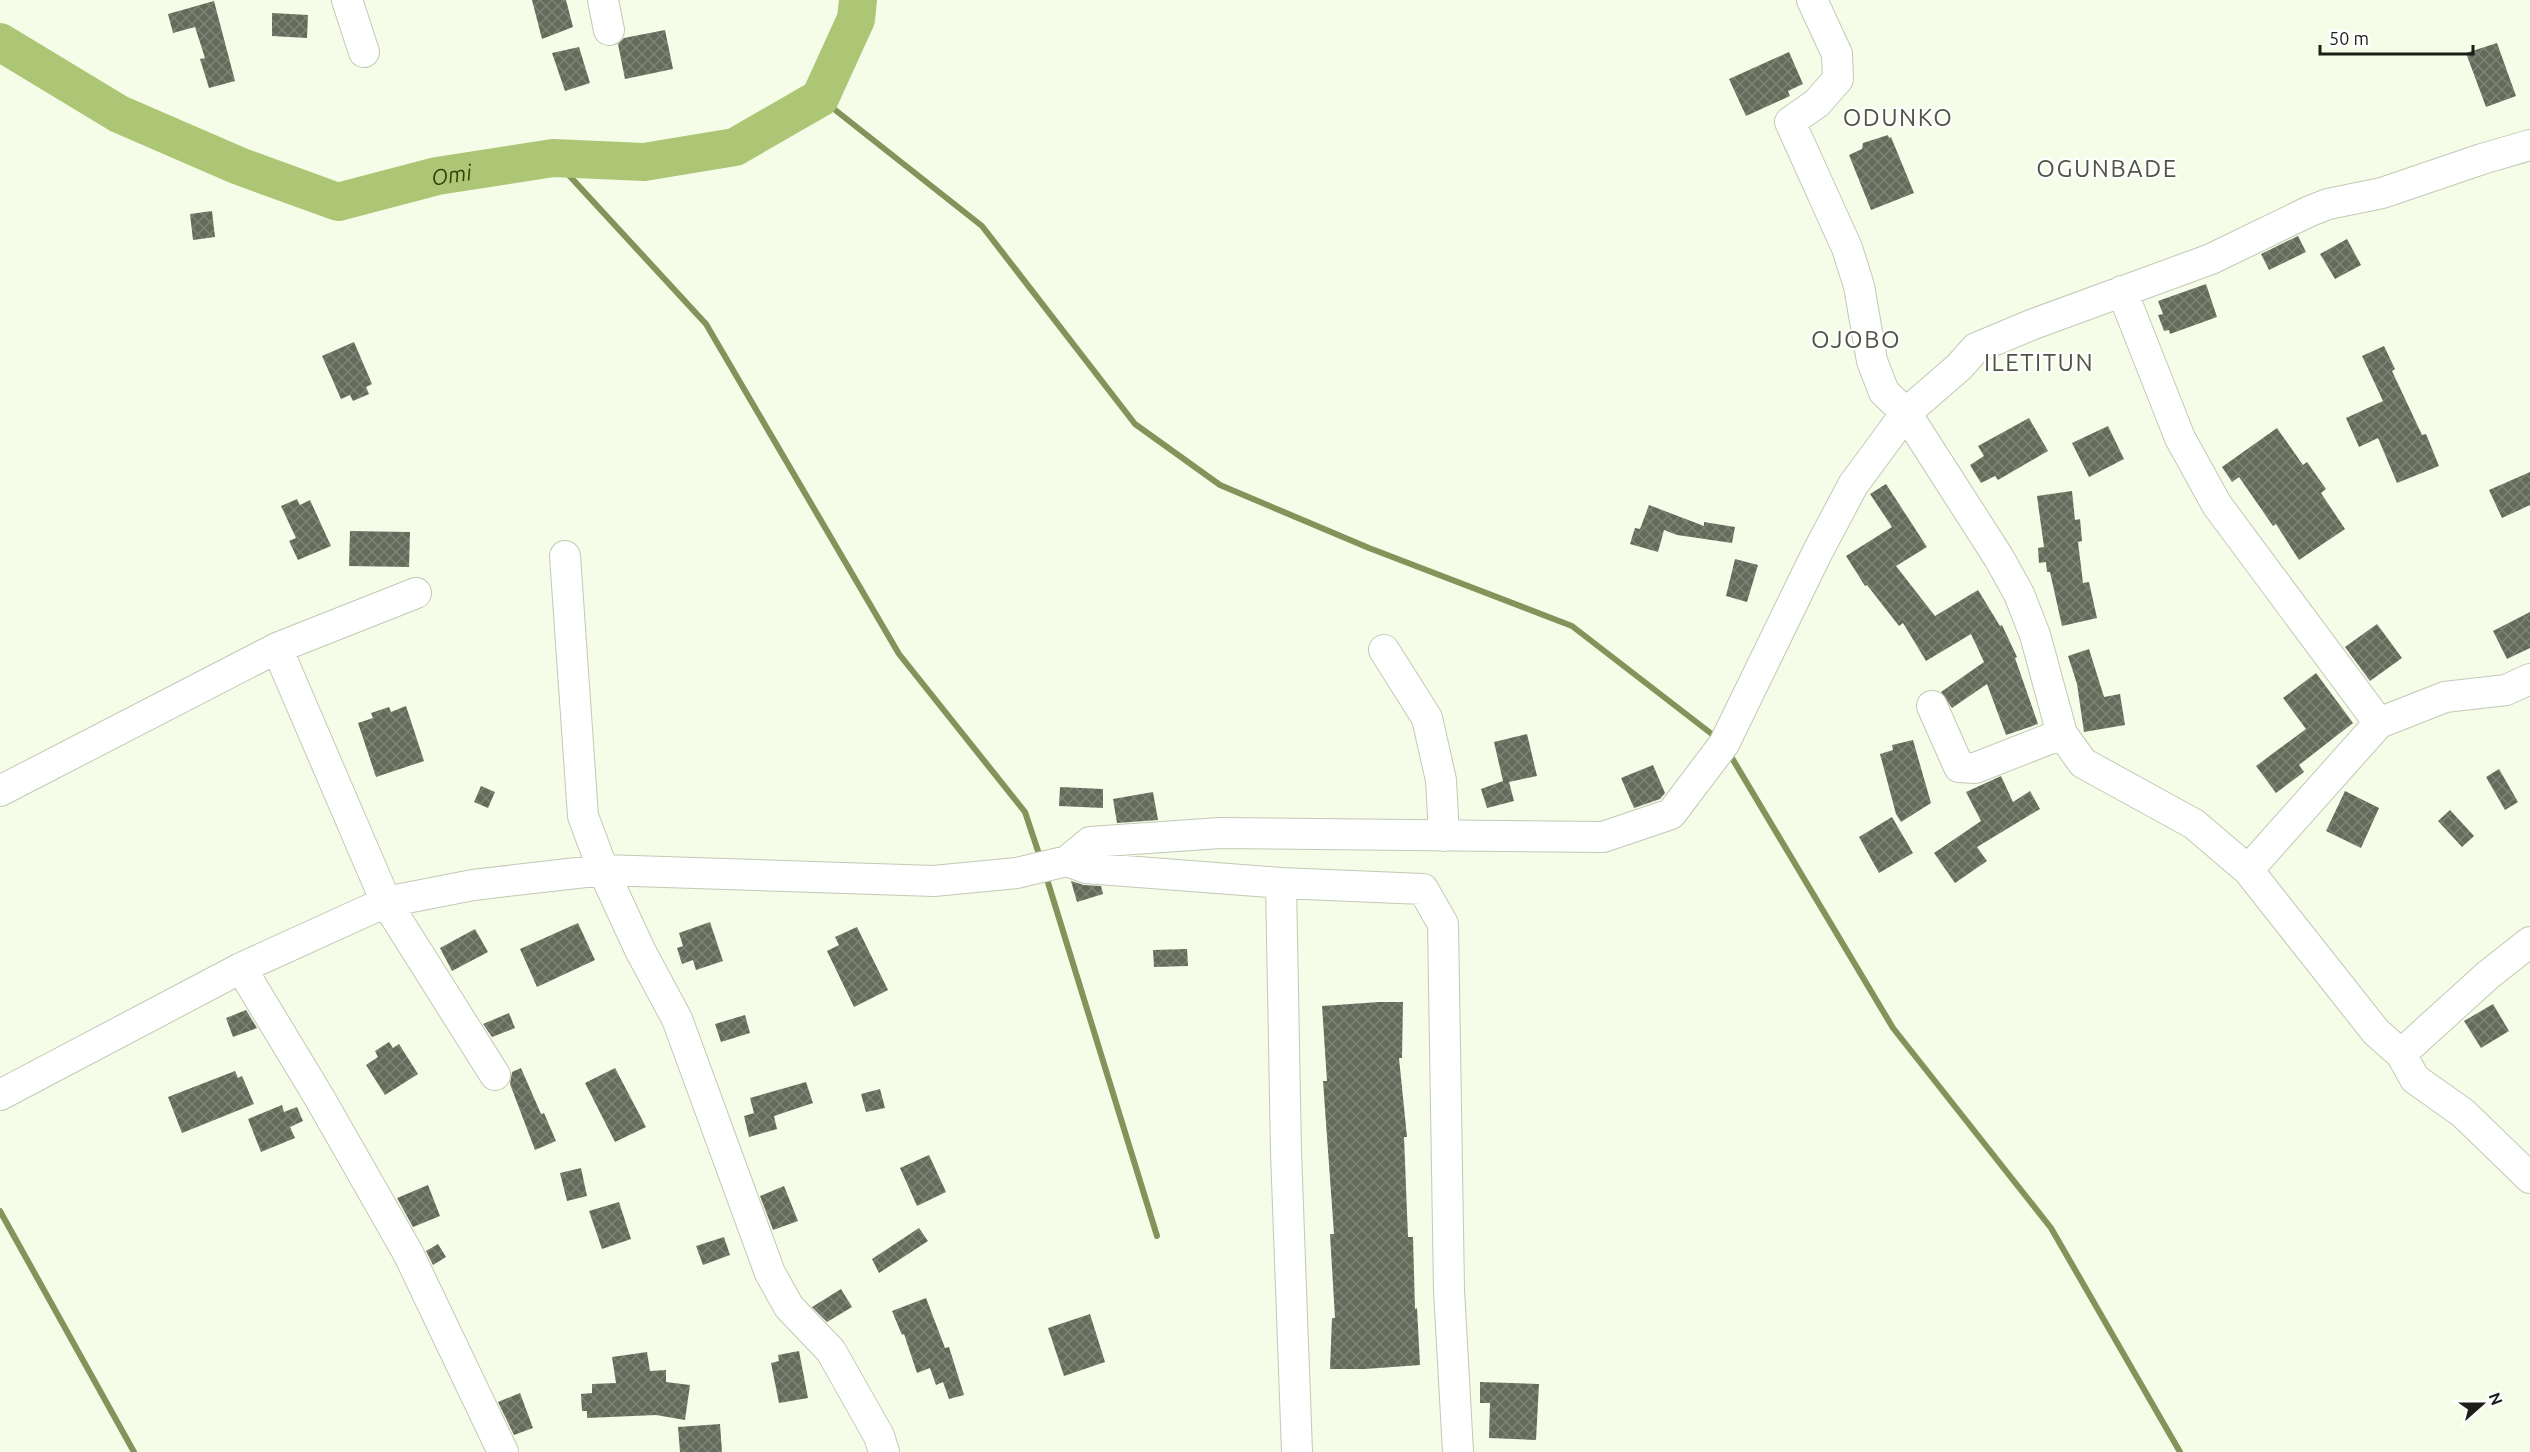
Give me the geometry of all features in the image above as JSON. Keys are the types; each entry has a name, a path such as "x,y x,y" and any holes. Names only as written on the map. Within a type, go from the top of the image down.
{"street":[{"path":"347,0 364,52"},
{"path":"603,0 609,30"},
{"path":"1812,0 1837,54 1838,79 1817,103 1790,122 1847,248 1859,286 1872,362 1884,392 1906,413 1999,558 2019,594 2035,635 2062,734 2083,763 2194,824 2248,870 2376,1032 2401,1054 2415,1079 2463,1113 2530,1178"},
{"path":"0,1095 241,968 386,902 473,885 603,870 934,881 1017,873 1058,863 1090,843 1131,838 1220,833 1603,837 1671,814 1724,744 1817,553 1853,485 1906,413 1959,367 1976,348 2031,325 2211,260 2328,204 2382,193 2530,145"},
{"path":"2122,291 2180,438 2217,505 2379,723"},
{"path":"565,556 583,816 603,870 640,950 677,1019 770,1273 789,1307 831,1352 879,1436 884,1452"},
{"path":"0,791 277,648 417,593"},
{"path":"277,648 386,902 495,1075"},
{"path":"1384,650 1427,718 1441,780 1444,836"},
{"path":"2248,870 2379,723 2445,697 2506,690 2530,679"},
{"path":"1932,706 1959,767 1975,768 2062,734"},
{"path":"1058,863 1086,868 1281,884 1423,890 1443,924 1449,1290 1458,1452"},
{"path":"1281,884 1286,1152 1297,1452"},
{"path":"2401,1054 2488,975 2530,942"},
{"path":"241,968 319,1097 408,1252 503,1452"}],"building":[{"path":"532,0 566,0 573,27 542,39"},
{"path":"214,1 235,81 209,88 200,59 205,58 195,27 173,33 168,14"},
{"path":"272,13 308,15 307,38 272,36"},
{"path":"665,30 673,69 625,79 618,44 624,38"},
{"path":"2497,43 2516,96 2486,107 2466,53"},
{"path":"579,47 590,83 565,91 552,53"},
{"path":"1789,52 1803,84 1788,91 1790,96 1746,116 1729,79"},
{"path":"1888,135 1889,138 1891,137 1914,193 1871,210 1849,155 1862,149 1863,143"},
{"path":"212,211 215,237 193,240 190,214"},
{"path":"2298,236 2306,252 2269,270 2261,254"},
{"path":"2347,239 2361,265 2335,279 2320,254"},
{"path":"2206,284 2217,317 2170,334 2169,330 2164,331 2158,315 2163,314 2158,301"},
{"path":"354,342 372,384 366,387 369,394 353,401 350,395 341,399 322,356"},
{"path":"2384,346 2395,369 2392,371 2422,435 2426,434 2439,466 2397,483 2378,438 2359,447 2346,418 2383,401 2362,356"},
{"path":"2029,418 2048,451 1998,480 1995,476 1981,483 1970,465 1984,456 1978,446"},
{"path":"2108,426 2124,459 2089,477 2072,443"},
{"path":"2277,428 2303,465 2307,462 2326,489 2321,493 2345,529 2299,560 2276,524 2273,526 2239,477 2232,482 2222,467"},
{"path":"2530,472 2530,505 2502,518 2489,490"},
{"path":"1886,484 1927,547 1896,566 1935,616 1978,590 2000,626 2002,625 2017,657 2015,658 2038,724 2006,735 1987,684 1952,708 1941,692 1984,662 1971,634 1926,661 1903,623 1899,626 1867,585 1865,586 1846,556 1892,527 1870,494"},
{"path":"2072,491 2075,520 2080,519 2082,541 2078,542 2083,583 2089,582 2097,618 2062,626 2050,572 2047,572 2046,562 2039,563 2038,548 2044,547 2037,496"},
{"path":"297,499 300,505 310,500 331,546 298,560 289,541 296,538 281,506"},
{"path":"1649,505 1704,526 1704,522 1735,527 1732,543 1677,535 1664,530 1658,552 1630,544 1635,528 1640,529"},
{"path":"350,531 410,532 409,567 349,566"},
{"path":"1735,559 1758,565 1747,602 1726,596"},
{"path":"2530,612 2530,648 2507,659 2493,631"},
{"path":"2377,624 2402,658 2370,681 2345,647"},
{"path":"2089,649 2104,697 2120,694 2125,725 2084,732 2077,684 2068,656"},
{"path":"2316,673 2353,723 2299,765 2304,772 2276,793 2256,766 2306,729 2283,698"},
{"path":"406,706 424,761 376,777 358,723 373,718 371,713 389,707 391,712"},
{"path":"1527,734 1537,776 1509,782 1514,801 1487,808 1481,789 1503,781 1494,742"},
{"path":"1913,740 1931,803 1901,822 1896,814 1880,754 1893,750 1892,745"},
{"path":"1653,765 1665,793 1660,799 1634,808 1621,778"},
{"path":"2499,769 2518,802 2505,810 2486,777"},
{"path":"2001,776 2013,802 2030,791 2040,809 1977,847 1987,861 1955,883 1934,853 1981,821 1966,792"},
{"path":"481,786 495,792 488,808 474,802"},
{"path":"1060,787 1103,789 1103,808 1059,806"},
{"path":"2345,791 2379,808 2361,848 2326,831"},
{"path":"1153,792 1158,820 1117,823 1113,799"},
{"path":"2450,810 2474,836 2462,847 2438,821"},
{"path":"1892,817 1913,853 1879,873 1859,837"},
{"path":"1071,881 1084,885 1101,886 1103,894 1077,902"},
{"path":"710,922 723,961 696,970 693,960 682,964 677,948 683,946 679,933"},
{"path":"578,923 595,960 537,987 520,949"},
{"path":"857,927 888,990 854,1007 827,951 839,945 835,937"},
{"path":"475,929 488,952 452,971 440,948"},
{"path":"1187,949 1188,966 1154,967 1153,950"},
{"path":"1403,1002 1402,1058 1399,1058 1407,1137 1404,1137 1408,1237 1413,1237 1415,1309 1417,1308 1420,1365 1330,1369 1332,1318 1335,1318 1330,1234 1334,1234 1323,1081 1327,1081 1322,1006"},
{"path":"2493,1004 2509,1031 2481,1048 2464,1021"},
{"path":"246,1010 257,1028 233,1037 226,1018"},
{"path":"509,1013 515,1028 492,1037 483,1024"},
{"path":"745,1015 750,1033 721,1042 715,1024"},
{"path":"389,1042 393,1048 399,1044 418,1074 385,1095 366,1065 378,1057 375,1051"},
{"path":"521,1068 541,1114 544,1113 556,1141 535,1150 510,1084 512,1072"},
{"path":"615,1068 646,1127 615,1142 585,1083"},
{"path":"235,1071 238,1078 242,1076 254,1104 182,1133 168,1097"},
{"path":"806,1082 813,1103 774,1116 777,1129 749,1137 744,1116 754,1113 750,1098"},
{"path":"880,1089 885,1108 866,1112 861,1094"},
{"path":"282,1105 284,1112 297,1107 303,1121 290,1127 295,1138 261,1152 248,1119"},
{"path":"929,1155 946,1192 917,1206 900,1168"},
{"path":"581,1168 587,1196 567,1201 560,1173"},
{"path":"428,1185 440,1216 413,1227 397,1198"},
{"path":"784,1186 798,1221 773,1230 760,1196"},
{"path":"619,1202 631,1239 602,1249 589,1211"},
{"path":"919,1228 928,1241 879,1273 872,1259"},
{"path":"724,1237 730,1255 703,1265 696,1246"},
{"path":"438,1244 446,1257 433,1265 426,1251"},
{"path":"841,1289 852,1307 827,1322 812,1307"},
{"path":"926,1298 945,1348 949,1347 964,1395 949,1399 943,1382 936,1385 930,1368 917,1373 904,1334 902,1335 892,1311"},
{"path":"1090,1314 1105,1362 1064,1376 1048,1328"},
{"path":"799,1351 808,1398 779,1403 771,1363 779,1361 778,1355"},
{"path":"647,1352 650,1371 666,1370 666,1382 690,1385 685,1420 656,1415 587,1418 587,1411 582,1411 581,1394 592,1393 592,1384 616,1383 612,1357"},
{"path":"1480,1382 1539,1384 1536,1440 1489,1438 1490,1403 1480,1403"},
{"path":"520,1393 533,1428 514,1435 498,1402"},
{"path":"720,1424 722,1452 680,1452 678,1427"}],"waterway":[{"name":"Omi","path":"0,42 119,114 239,166 338,202 437,176 553,158 644,162 735,147 820,98 856,19 858,0"},
{"path":"820,98 982,226 1135,424 1220,485 1369,548 1572,626 1717,738"},
{"path":"553,158 706,324 899,654 1025,812 1041,860"},
{"path":"1729,753 1893,1028 2051,1228 2180,1452"},
{"path":"1046,876 1157,1236"},
{"path":"0,1211 134,1452"}],"district":[{"name":"ODUNKO","path":"1898,117"},
{"name":"OGUNBADE","path":"2107,168"},
{"name":"OJOBO","path":"1856,339"},
{"name":"ILETITUN","path":"2039,362"}]}
